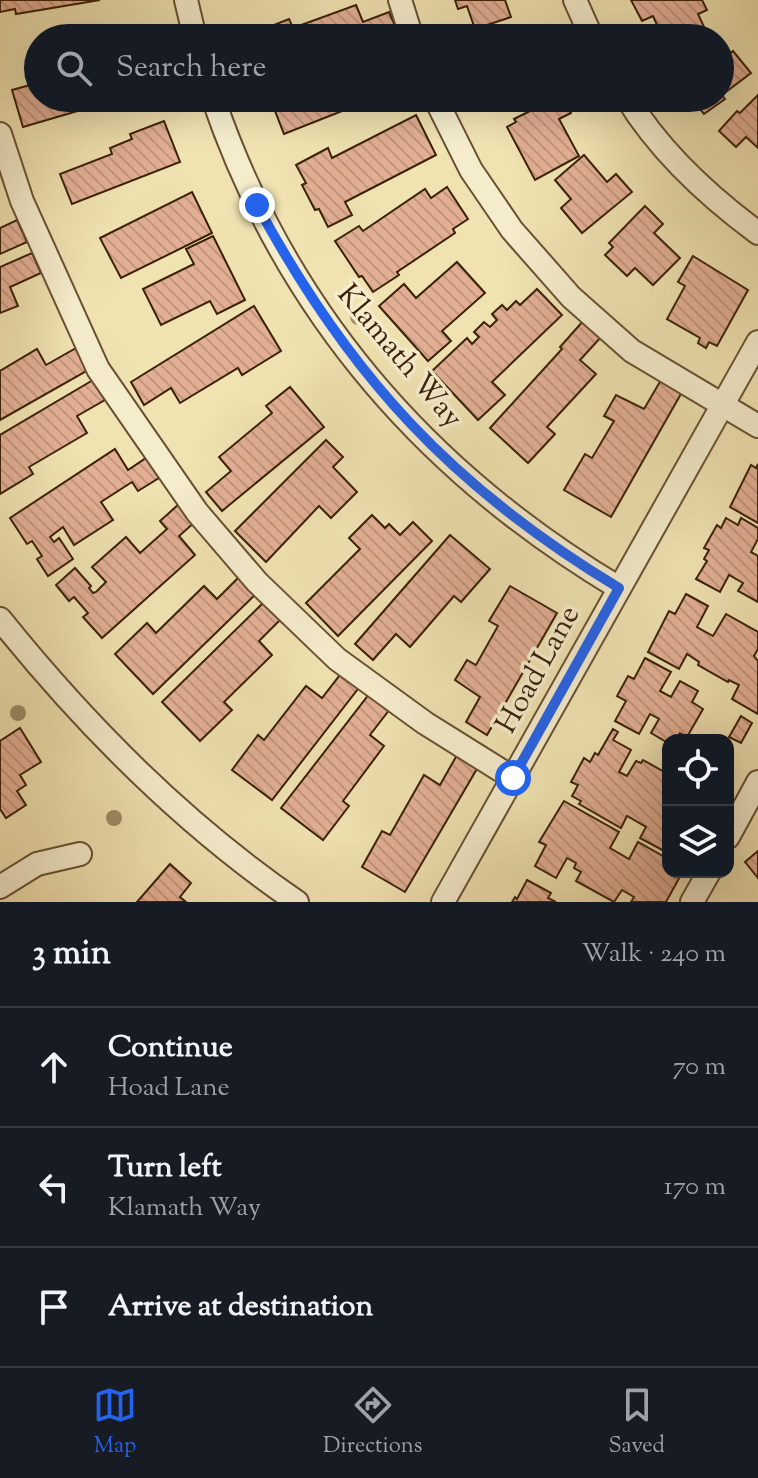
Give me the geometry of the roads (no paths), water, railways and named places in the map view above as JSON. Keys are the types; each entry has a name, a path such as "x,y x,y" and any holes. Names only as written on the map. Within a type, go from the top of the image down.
{"street":[{"path":"186,0 192,24"},
{"path":"400,0 408,24"},
{"path":"575,0 586,24"},
{"name":"Klamath Way","path":"218,112 263,217 321,315 358,365 409,424 467,480 528,529 619,588"},
{"path":"442,112 471,170 512,230 571,297 632,351 758,426"},
{"path":"637,112 689,175 758,233"},
{"path":"0,134 22,201 98,369 197,512 257,582 337,659 425,723 513,778"},
{"name":"Hoad Lane","path":"443,902 758,342"},
{"path":"0,619 85,719 144,778 196,824 297,902"},
{"path":"734,826 758,782"},
{"path":"0,887 37,864 80,854"},
{"path":"692,902 706,878"}]}
